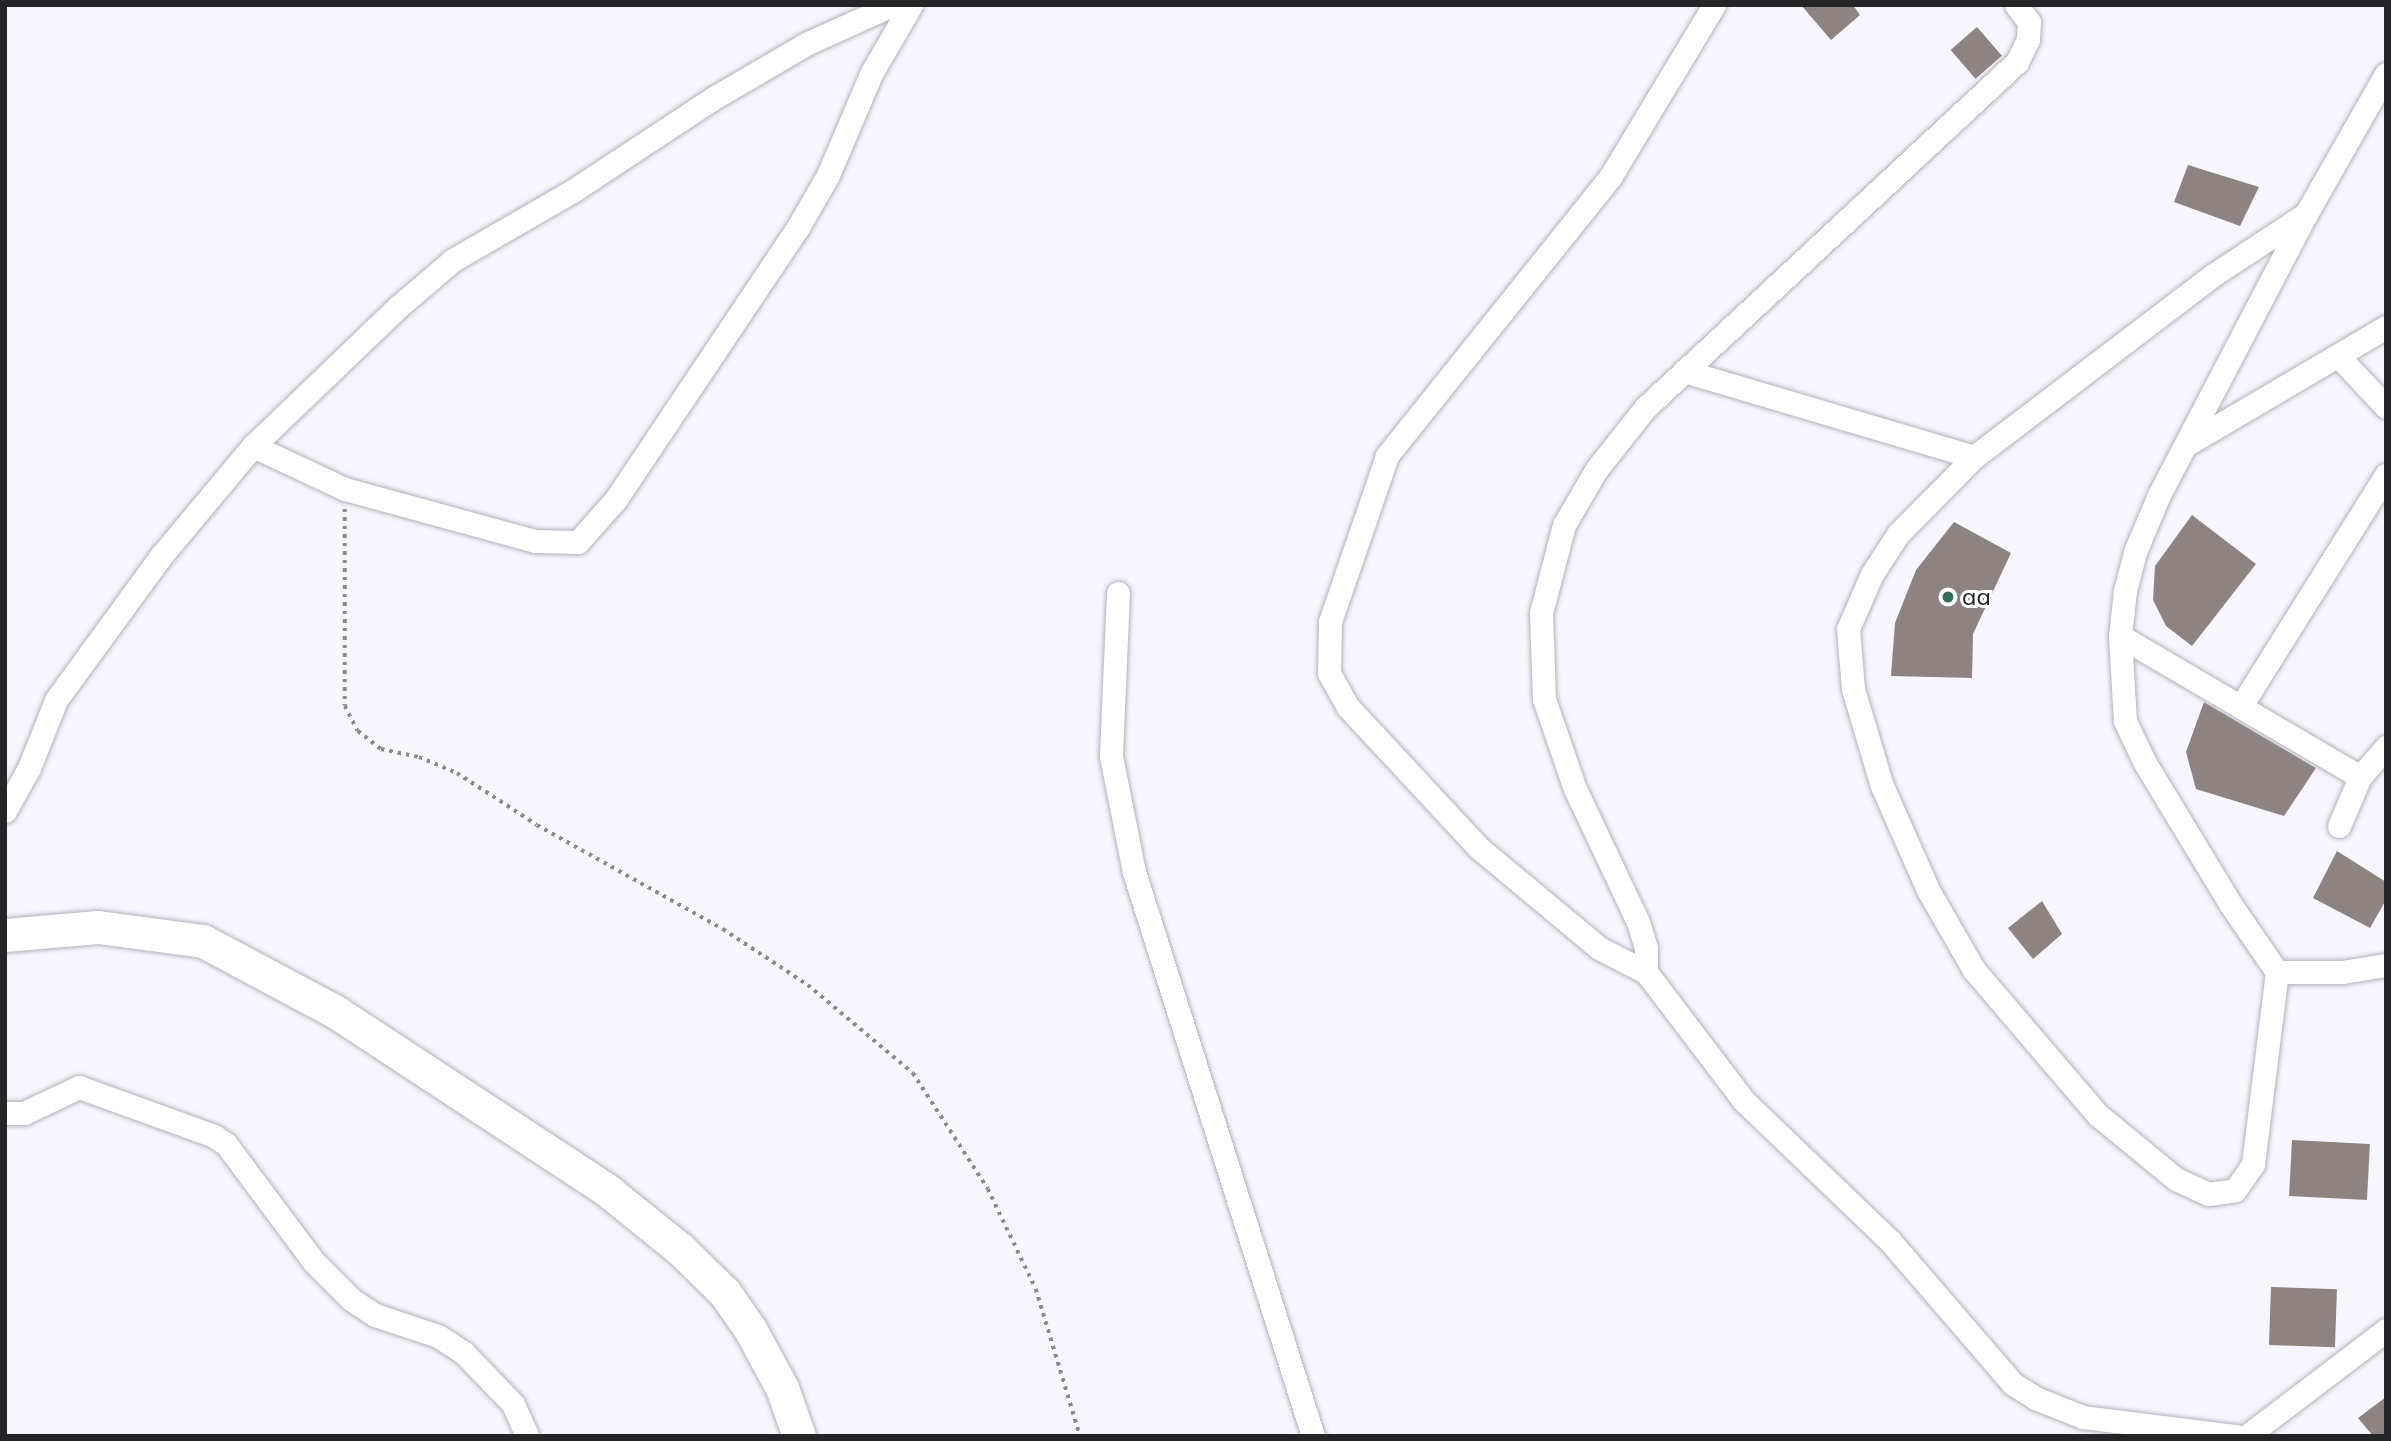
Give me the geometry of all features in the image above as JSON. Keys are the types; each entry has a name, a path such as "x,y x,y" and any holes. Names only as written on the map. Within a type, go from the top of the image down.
{"main road":[{"path":"5,935 98,927 203,941 336,1012 608,1191 679,1248 725,1293 750,1329 782,1388 799,1436"}],"street":[{"path":"5,811 59,696 160,556 253,446 453,260 574,190 712,99 808,44 892,5"},
{"path":"253,446 345,489 535,541 571,544 590,533 817,196 872,72 911,5"},
{"path":"1714,5 1611,176 1388,456 1378,474 1366,527 1339,592 1328,650 1335,689 1427,795 1479,848 1599,948 1646,972 1744,1101 1890,1241 2013,1384 2035,1398 2083,1416 2235,1436"},
{"path":"1646,972 1646,948 1638,922 1575,789 1544,699 1541,613 1548,576 1576,501 1644,408 2017,62 2028,38 2029,22 2015,5"},
{"path":"2306,214 2213,275 1974,457 1898,534 1872,574 1848,629 1853,689 1877,774 1928,890 1974,970 2098,1115 2176,1179 2208,1194 2235,1189 2253,1164 2277,972 2231,905 2130,731 2120,688 2120,636 2135,552 2159,495 2189,443 2306,214 2386,74"},
{"path":"2189,443 2340,358 2386,327"},
{"path":"2340,358 2386,407"},
{"path":"1684,371 1974,457"},
{"path":"2241,706 2386,475"},
{"path":"1118,593 1111,756 1134,872 1314,1436"},
{"path":"2120,636 2360,777"},
{"path":"2339,826 2360,777 2386,747"},
{"path":"2277,972 2342,972 2386,965"},
{"path":"5,1113 24,1113 79,1087 214,1136 226,1144 314,1262 351,1299 375,1315 438,1336 463,1352 513,1404 527,1436"},
{"path":"2247,1436 2386,1330"}],"path":[{"path":"345,489 345,706 358,731 381,749 457,773 537,825 734,936 808,985 913,1073 988,1189 1036,1289 1080,1436"}],"building":[{"path":"1801,5 1853,5 1860,15 1831,40"},
{"path":"1977,27 2002,56 1976,79 1951,50"},
{"path":"2188,165 2259,187 2240,226 2174,202"},
{"path":"2192,515 2256,564 2192,646 2166,626 2153,600 2155,566"},
{"name":"aa","path":"1954,522 2011,553 1973,634 1972,678 1891,676 1895,623 1916,570"},
{"path":"2204,702 2316,768 2284,816 2196,789 2186,752"},
{"path":"2337,851 2386,882 2386,900 2370,928 2313,898"},
{"path":"2042,901 2062,934 2033,959 2008,928"},
{"path":"2292,1140 2370,1144 2367,1200 2289,1196"},
{"path":"2271,1287 2337,1289 2335,1347 2269,1345"},
{"path":"2386,1397 2386,1436 2373,1436 2358,1418"}],"place":[{"name":"aa","path":"1948,597"}]}
